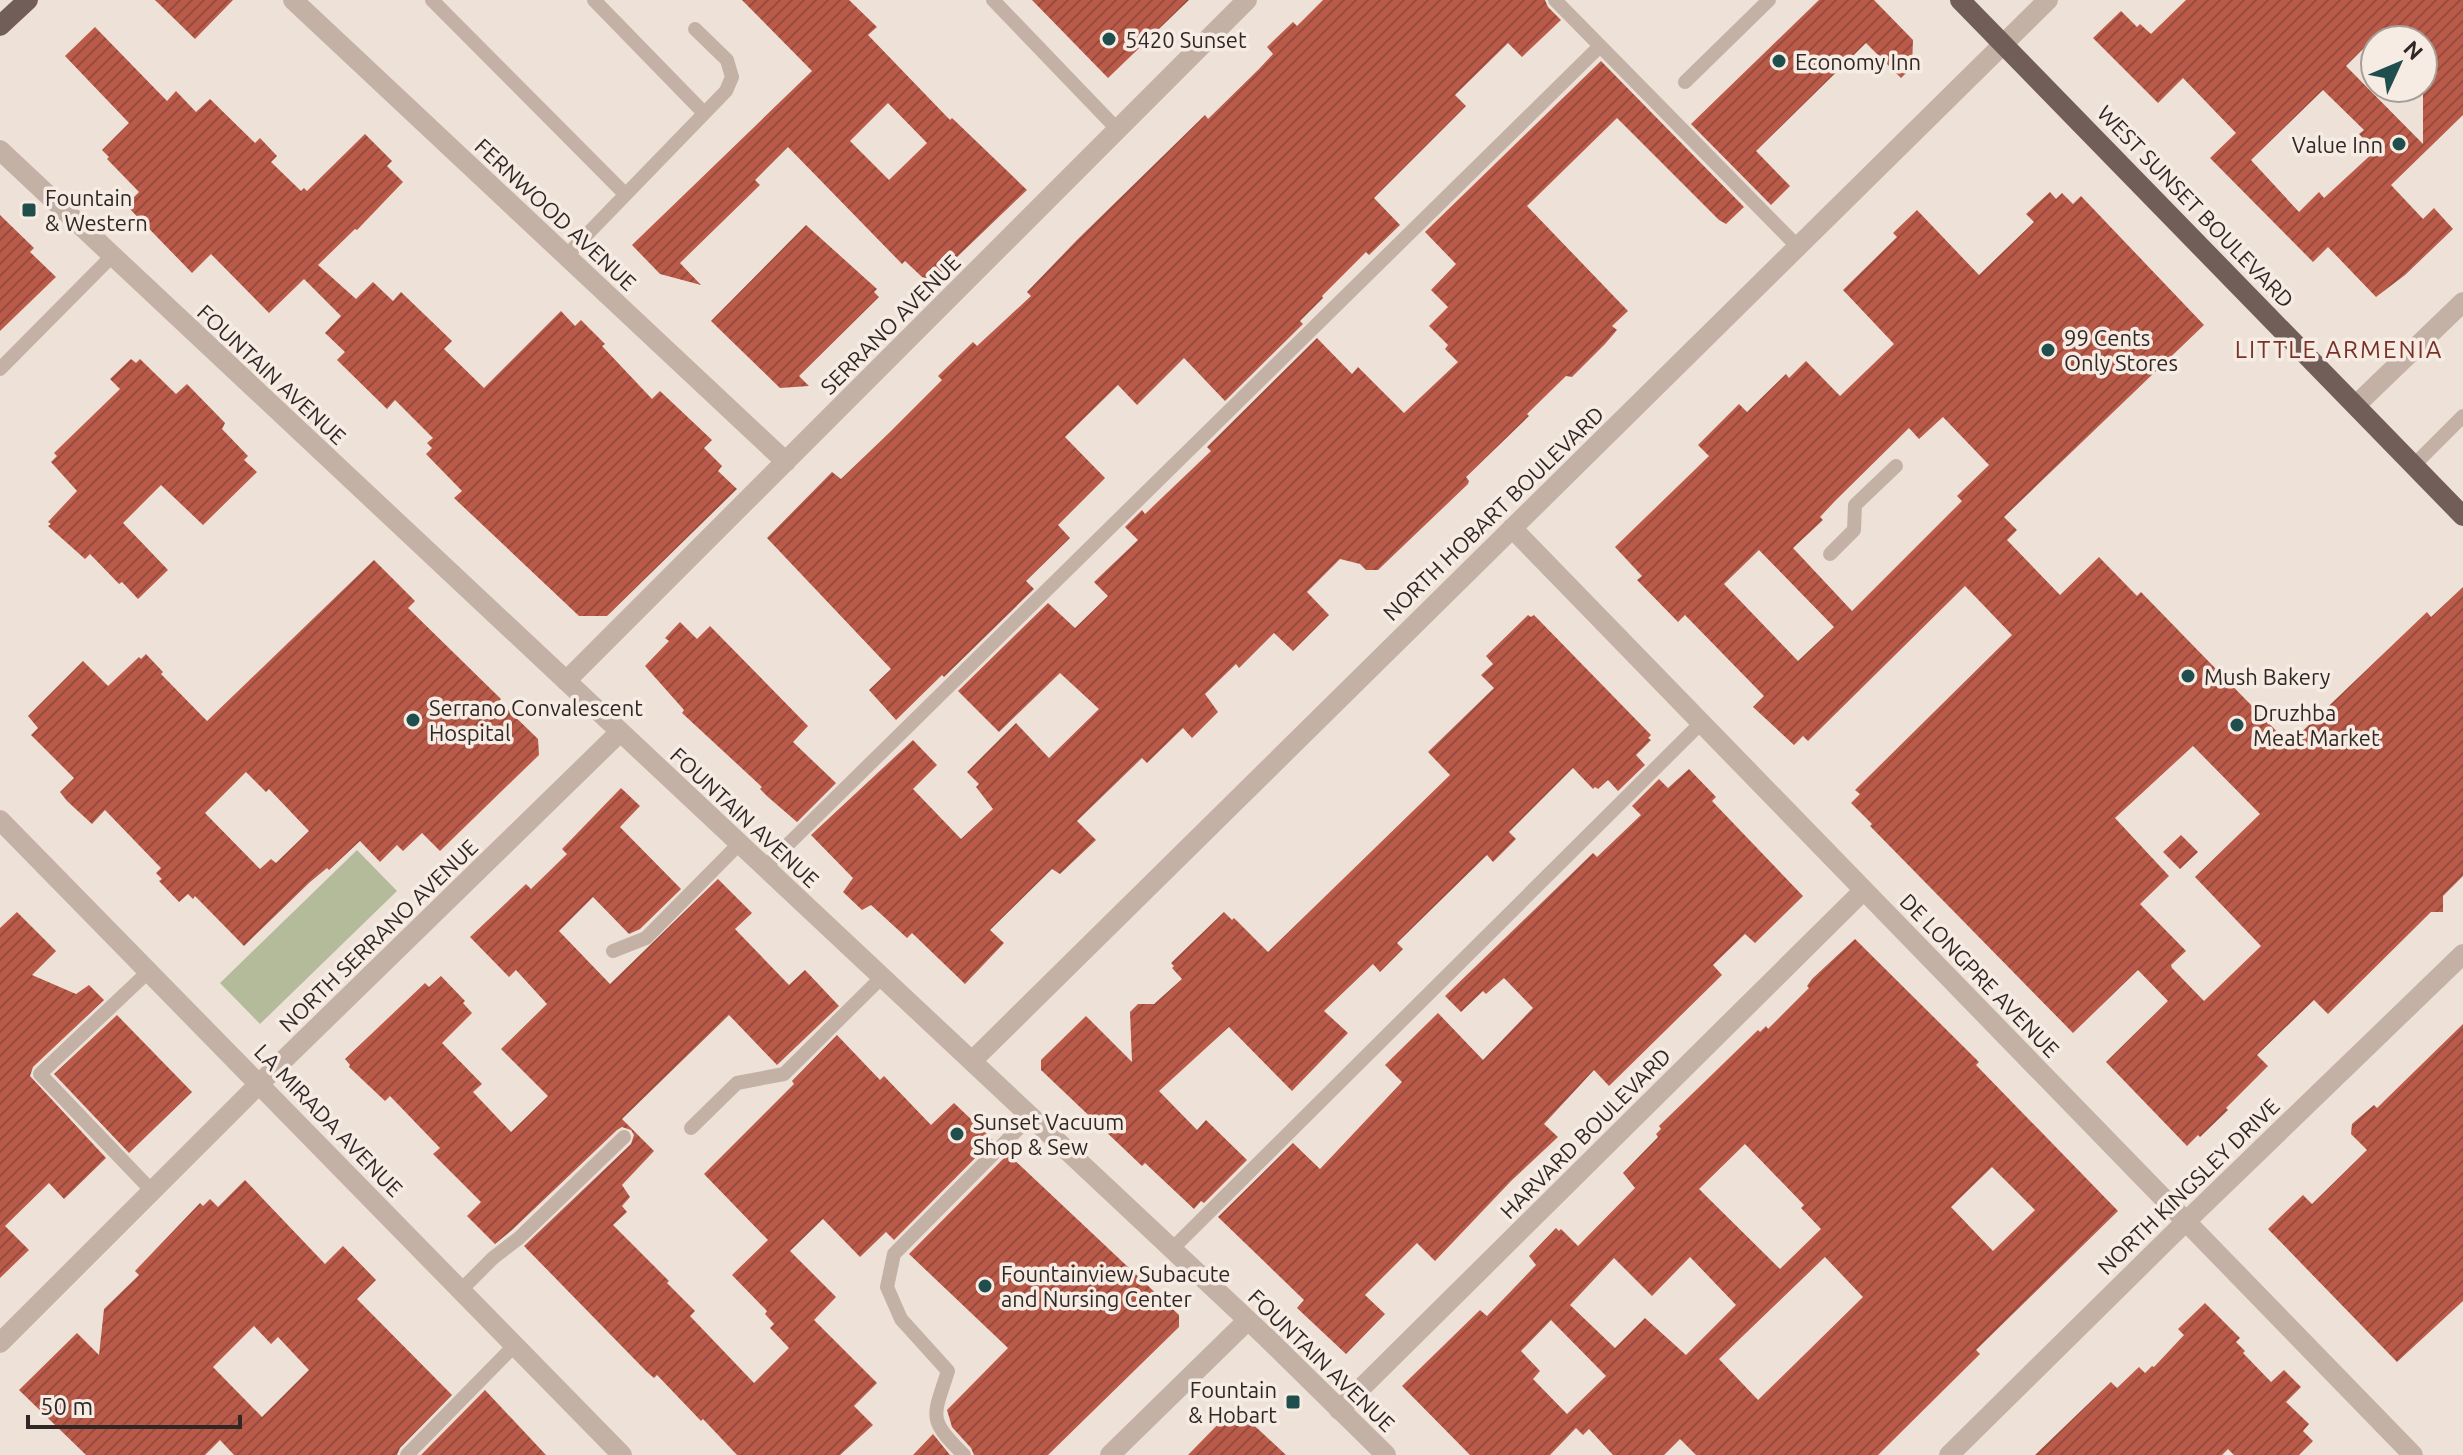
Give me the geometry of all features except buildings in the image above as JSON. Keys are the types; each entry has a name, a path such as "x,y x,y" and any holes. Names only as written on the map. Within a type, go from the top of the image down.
{"main road":[{"path":"0,26 28,0"},
{"name":"WEST SUNSET BOULEVARD","path":"1960,0 2463,516"}],"street":[{"name":"FERNWOOD AVENUE","path":"293,0 786,462"},
{"name":"SERRANO AVENUE","path":"566,681 1247,0"},
{"name":"NORTH HOBART BOULEVARD","path":"972,1061 2048,0"},
{"name":"FOUNTAIN AVENUE","path":"0,150 1031,1116 1386,1455"},
{"path":"2356,405 2463,302"},
{"name":"DE LONGPRE AVENUE","path":"1512,528 2413,1455"},
{"name":"NORTH SERRANO AVENUE","path":"0,1343 260,1083 620,732"},
{"name":"LA MIRADA AVENUE","path":"0,820 622,1455"},
{"name":"HARVARD BOULEVARD","path":"1339,1410 1864,890"},
{"name":"NORTH KINGSLEY DRIVE","path":"1949,1455 2463,954"},
{"path":"1110,1455 1247,1321"}],"lane":[{"path":"432,0 625,194"},
{"path":"594,0 704,113"},
{"path":"993,0 1117,129"},
{"path":"1555,0 1799,248"},
{"path":"1685,82 1769,0"},
{"path":"566,256 726,91 732,77 727,60 695,29"},
{"path":"764,868 1600,46"},
{"path":"0,369 112,256"},
{"path":"2414,465 2463,416"},
{"path":"1830,554 1854,530 1855,505 1896,466"},
{"path":"1172,1249 1701,723"},
{"path":"613,951 646,938 739,844"},
{"path":"149,971 40,1074 152,1191"},
{"path":"691,1128 737,1083 784,1074 882,977"},
{"path":"964,1455 940,1431 934,1415 948,1371 901,1319 887,1287 894,1254 1031,1116"},
{"path":"461,1290 624,1137"},
{"path":"407,1455 515,1345"}],"green space":[{"path":"357,850 397,891 260,1024 220,983"}],"place":[{"name":"5420 Sunset","path":"1109,39"},
{"name":"Economy Inn","path":"1779,61"},
{"name":"Value Inn","path":"2399,144"},
{"name":"Fountain & Western","path":"29,210"},
{"name":"99 Cents Only Stores","path":"2048,350"},
{"name":"Mush Bakery","path":"2188,676"},
{"name":"Serrano Convalescent Hospital","path":"413,720"},
{"name":"Druzhba Meat Market","path":"2237,725"},
{"name":"Sunset Vacuum Shop & Sew","path":"957,1134"},
{"name":"Fountainview Subacute and Nursing Center","path":"985,1286"},
{"name":"Fountain & Hobart","path":"1293,1402"}],"district":[{"name":"LITTLE ARMENIA","path":"2339,349"}]}
